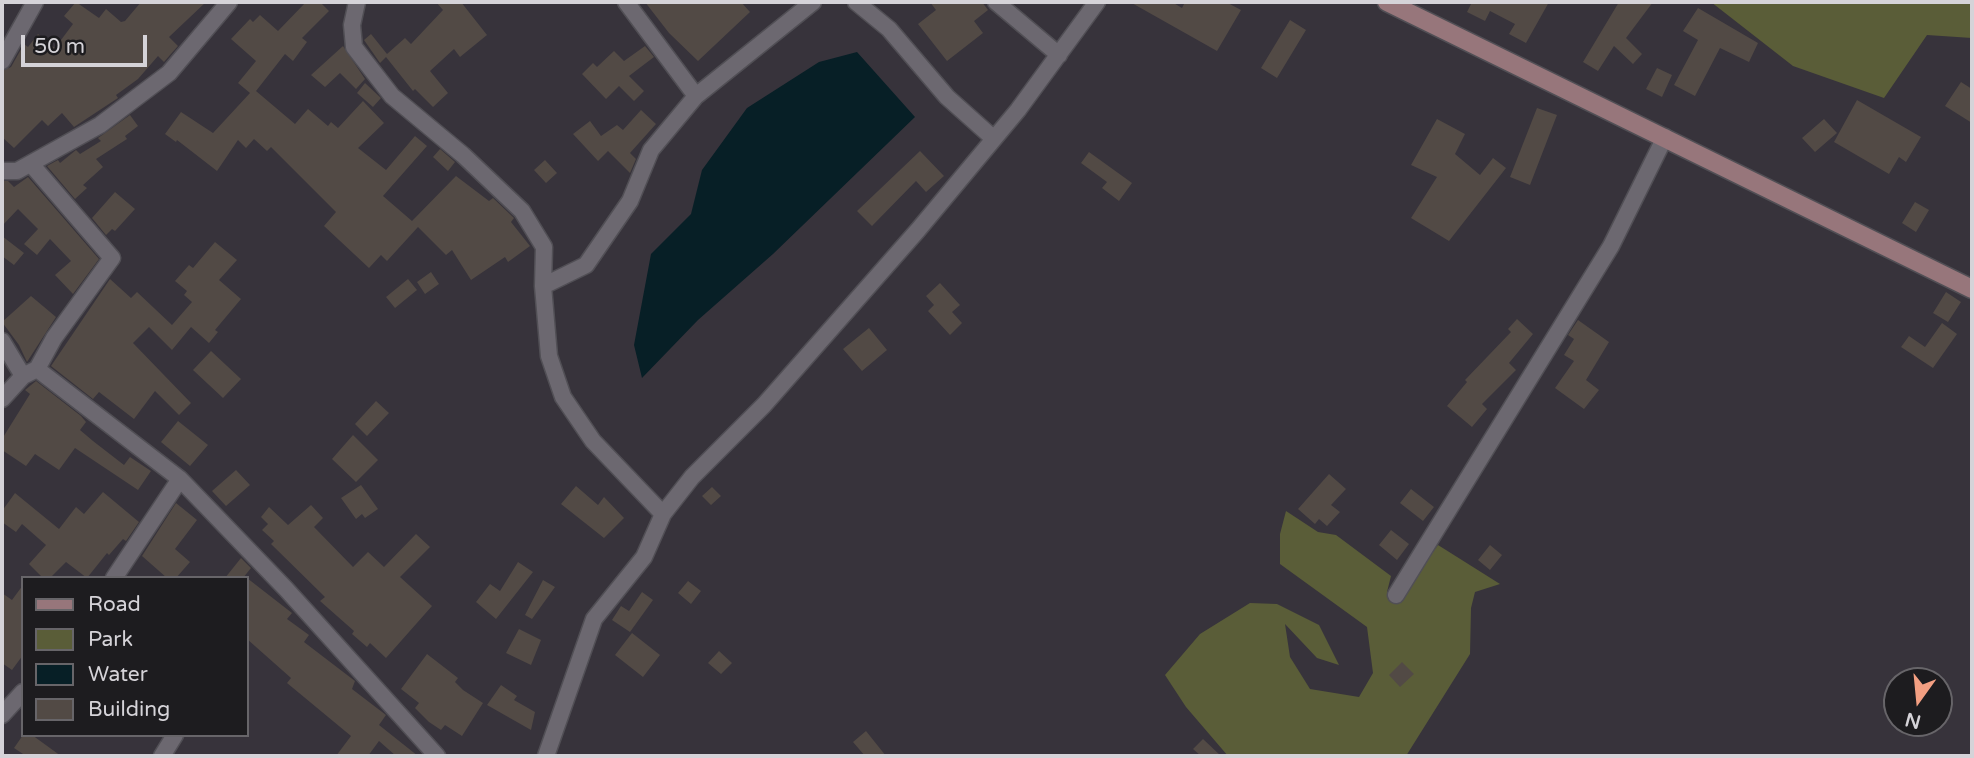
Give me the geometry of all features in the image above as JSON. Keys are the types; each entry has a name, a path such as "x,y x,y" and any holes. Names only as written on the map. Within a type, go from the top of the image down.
{"main road":[{"path":"1387,2 1972,289"}],"street":[{"path":"2,61 35,2"},
{"path":"2,171 17,171 100,125 169,73 229,2"},
{"path":"357,2 352,25 354,47 393,96 463,155 522,211 544,247 542,286 549,356 563,397 593,441 663,514"},
{"path":"626,2 696,96"},
{"path":"542,286 586,265 630,201 651,150 696,96 813,2"},
{"path":"856,2 890,29 947,97 993,138"},
{"path":"996,2 1059,55"},
{"path":"546,756 594,619 644,557 663,514 692,477 764,405 909,240 1018,110 1097,2"},
{"path":"1396,595 1611,246 1665,137"},
{"path":"2,399 30,372 112,258 31,164"},
{"path":"2,341 30,372 180,478 295,599 437,756"},
{"path":"115,576 180,478"},
{"path":"2,715 21,694"},
{"path":"162,756 174,737"}],"green space":[{"path":"1711,2 1972,2 1972,38 1927,35 1884,98 1793,66"},
{"path":"1286,511 1318,532 1336,535 1391,576 1387,592 1398,599 1438,545 1500,584 1475,592 1471,608 1470,654 1406,756 1228,756 1186,707 1165,675 1200,634 1250,603 1277,604 1319,625 1339,665 1317,658 1285,624 1290,657 1310,689 1359,697 1373,673 1367,627 1280,564 1280,534"}],"water":[{"path":"857,52 915,117 773,254 698,320 642,378 634,345 651,254 691,214 702,170 747,108 819,62"}],"building":[{"path":"76,2 99,18 106,9 121,22 125,21 141,2 206,2 169,37 178,46 164,62 158,56 138,79 116,95 118,98 74,127 62,113 48,126 42,120 14,148 2,137 2,71 11,67 24,44 28,47 38,34 55,48 73,24 64,16"},
{"path":"306,2 320,2 329,11 302,38 307,42 293,61 285,54 256,91 295,124 308,109 328,126 331,122 338,128 363,101 384,123 358,148 386,170 415,136 427,146 383,196 412,221 456,176 489,201 493,198 514,218 511,222 530,246 508,262 505,257 471,280 452,250 446,255 418,227 387,261 381,255 369,268 324,226 336,212 271,147 267,151 254,139 246,148 238,140 217,171 165,134 181,112 213,133 250,93 238,83 256,61 231,39 250,19 253,22 260,15 278,31"},
{"path":"436,2 461,2 487,35 460,57 454,49 430,71 448,93 433,107 415,89 413,91 386,57 380,63 364,40 371,34 387,54 405,38 411,44 443,10"},
{"path":"645,2 741,2 750,12 698,61 669,33"},
{"path":"930,2 982,2 988,10 974,21 983,33 947,61 918,24 936,10"},
{"path":"1130,2 1172,2 1182,8 1185,2 1226,2 1241,10 1217,51"},
{"path":"1472,2 1549,2 1526,43 1509,34 1515,24 1490,11 1485,21 1467,12"},
{"path":"1619,2 1653,2 1626,38 1642,54 1633,64 1614,46 1598,71 1583,62"},
{"path":"1698,8 1758,43 1749,62 1720,48 1695,96 1674,85 1698,40 1683,31"},
{"path":"1290,20 1306,30 1277,78 1261,68"},
{"path":"343,46 365,79 356,89 340,73 325,87 311,75"},
{"path":"645,46 654,57 629,76 644,91 634,101 619,86 606,99 582,74 593,63 597,67 614,51 624,61"},
{"path":"1657,68 1672,75 1662,97 1646,89"},
{"path":"1961,82 1972,89 1972,123 1945,106"},
{"path":"365,83 381,98 373,107 357,93"},
{"path":"1857,100 1921,137 1906,162 1899,157 1889,174 1834,142"},
{"path":"1537,108 1557,115 1530,185 1510,177"},
{"path":"641,110 656,124 630,153 636,159 630,173 608,151 598,161 573,134 590,121 601,136 617,125 623,130"},
{"path":"130,115 138,126 125,136 127,139 96,159 103,167 83,185 87,188 75,199 47,166 58,160 60,163 76,150 80,154 101,141 98,138"},
{"path":"1437,119 1465,134 1455,154 1480,175 1493,158 1506,168 1449,241 1411,218 1437,177 1411,165"},
{"path":"1824,119 1837,133 1815,152 1802,138"},
{"path":"440,149 455,162 448,171 433,157"},
{"path":"920,151 944,176 926,192 916,181 872,226 857,211"},
{"path":"1089,152 1132,183 1119,201 1102,188 1107,182 1081,163"},
{"path":"545,160 557,173 546,183 534,170"},
{"path":"28,177 99,259 73,294 55,275 71,261 50,239 37,255 24,244 38,229 18,209 2,226 2,181 8,181 14,187"},
{"path":"115,192 135,209 115,231 112,229 106,235 92,218"},
{"path":"1915,202 1929,210 1916,232 1902,223"},
{"path":"2,236 24,253 14,265 2,256"},
{"path":"215,242 237,260 219,280 241,299 215,330 218,332 209,343 191,327 172,350 149,327 133,343 191,403 179,415 155,391 134,419 99,392 93,399 51,366 110,279 131,298 137,292 172,325 192,302 184,295 187,291 175,281 189,265 193,268"},
{"path":"431,272 439,284 425,294 417,282"},
{"path":"408,279 417,290 395,308 386,297"},
{"path":"940,283 960,305 952,312 962,323 950,335 928,311 934,305 926,296"},
{"path":"1946,292 1961,302 1948,322 1933,313"},
{"path":"31,296 56,317 27,362 19,345 2,322"},
{"path":"1517,319 1533,334 1509,363 1516,370 1482,404 1487,409 1472,427 1447,406 1467,382 1465,380 1511,332 1508,329"},
{"path":"1578,320 1609,342 1586,380 1599,390 1584,409 1555,388 1574,361 1564,355 1574,339 1568,335"},
{"path":"1942,323 1957,334 1933,368 1901,347 1909,336 1925,347"},
{"path":"869,328 887,350 862,371 843,349"},
{"path":"211,351 241,379 223,398 193,370"},
{"path":"36,381 81,416 86,422 80,430 93,441 124,465 130,457 151,471 138,490 75,448 59,470 35,454 26,466 2,450 2,439 30,394 25,390"},
{"path":"376,401 389,413 367,436 355,424"},
{"path":"178,421 208,445 190,466 161,442"},
{"path":"353,435 378,460 356,482 332,459"},
{"path":"236,470 250,485 226,506 212,491"},
{"path":"1329,474 1346,489 1331,505 1340,512 1327,526 1319,519 1315,524 1298,509"},
{"path":"361,485 378,509 365,518 362,514 356,519 341,498"},
{"path":"576,486 598,505 604,497 624,518 604,538 561,504"},
{"path":"712,487 721,496 711,505 702,496"},
{"path":"1411,489 1434,507 1423,521 1400,503"},
{"path":"103,492 139,522 126,541 123,539 109,555 107,553 89,576 84,576 66,562 52,576 41,576 29,564 46,545 22,524 16,532 2,522 2,511 15,493 59,529 76,507 84,514"},
{"path":"176,503 197,520 175,549 190,562 178,576 165,576 142,556"},
{"path":"311,505 323,518 314,527 353,567 368,552 384,567 416,534 430,547 400,577 432,606 386,658 370,643 367,647 352,634 354,631 320,601 325,597 271,544 274,541 262,530 268,524 261,517 269,507 288,525"},
{"path":"1391,530 1409,544 1397,560 1379,545"},
{"path":"1490,545 1502,555 1490,570 1478,560"},
{"path":"241,558 251,568 245,576 227,576"},
{"path":"518,562 533,572 496,619 476,602 490,584 500,591"},
{"path":"248,579 292,613 287,619 309,635 304,642 355,681 352,689 386,715 379,725 418,756 396,756 379,741 368,756 336,756 351,736 287,683 291,678 248,640"},
{"path":"543,580 555,587 532,619 525,615"},
{"path":"688,581 701,591 691,604 678,593"},
{"path":"21,588 21,658 12,670 2,663 2,593 12,600"},
{"path":"642,592 653,600 630,632 612,620 621,606 629,611"},
{"path":"519,629 541,640 531,665 506,653"},
{"path":"632,633 660,655 643,677 615,655"},
{"path":"719,651 732,663 721,674 708,663"},
{"path":"427,654 458,678 455,682 463,690 483,703 462,736 445,725 441,730 429,722 415,708 419,703 401,689"},
{"path":"1402,662 1414,674 1400,687 1389,675"},
{"path":"501,685 517,696 514,700 535,712 531,730 487,705"},
{"path":"866,731 886,756 865,756 853,742"},
{"path":"22,737 35,737 61,756 26,756 14,748"},
{"path":"1203,739 1221,756 1201,756 1193,749"}]}
